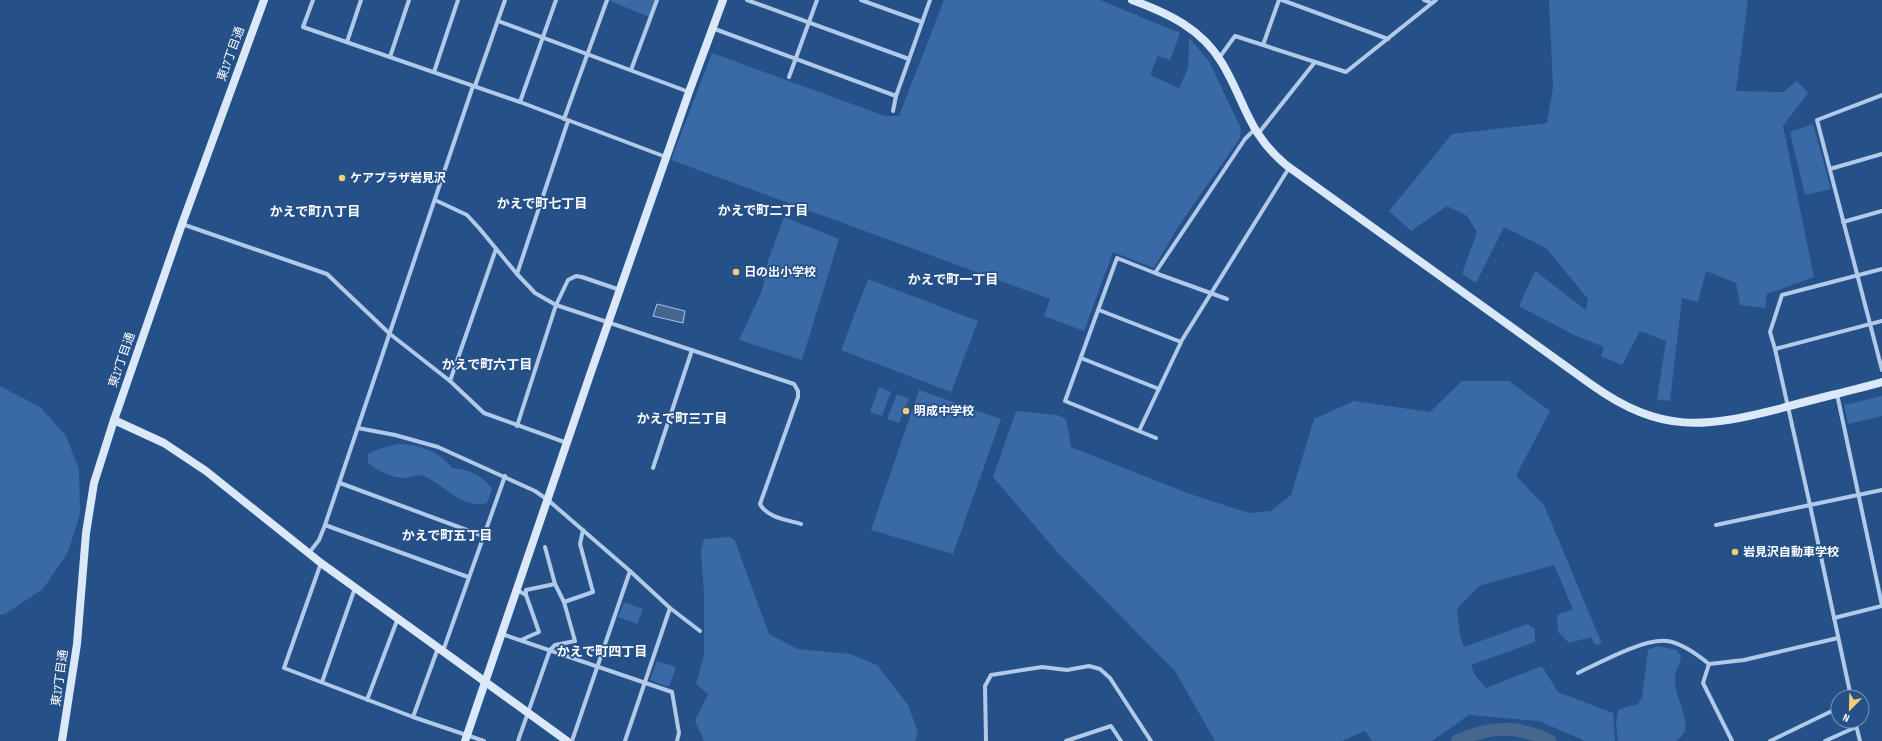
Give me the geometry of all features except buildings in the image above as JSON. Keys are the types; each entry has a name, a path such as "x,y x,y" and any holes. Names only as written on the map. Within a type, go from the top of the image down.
{"street":[{"name":"東17丁目通","path":"62,741 77,644 86,533 94,483 114,420 182,224 264,0"},
{"path":"312,0 303,27 520,102 667,158"},
{"path":"347,42 361,0"},
{"path":"390,57 409,0"},
{"path":"434,72 458,0"},
{"path":"309,553 319,540 326,525 435,200 505,0"},
{"path":"520,102 556,0"},
{"path":"516,274 588,53 607,0"},
{"path":"631,70 657,0"},
{"path":"466,738 620,290 689,92 723,0"},
{"path":"747,0 808,24 909,60"},
{"path":"789,77 817,0"},
{"path":"862,0 922,22"},
{"path":"893,111 896,96 930,0"},
{"path":"1132,0 1146,2 1174,17 1192,29 1210,46 1219,58 1256,132 1268,148 1289,167 1602,392 1626,407 1656,417 1693,424 1715,423 1743,418 1882,382"},
{"path":"1263,45 1281,0 1388,39"},
{"path":"1424,0 1434,1"},
{"path":"1219,58 1235,36 1346,72 1434,1"},
{"path":"498,21 588,53 689,92"},
{"path":"712,28 896,96"},
{"path":"1154,273 1245,139 1256,132 1315,62"},
{"path":"1882,95 1817,120 1882,370"},
{"path":"1830,169 1882,154"},
{"path":"1139,431 1181,342 1289,167"},
{"path":"435,200 467,215 516,274 535,293 556,305 785,380 797,387 798,397 760,504 763,510 770,514 801,524"},
{"path":"1843,222 1882,211"},
{"path":"182,224 327,274 390,334 450,381 484,413 567,443"},
{"path":"450,381 496,249"},
{"path":"1156,438 1066,400 1117,258 1227,299"},
{"path":"1849,689 1789,406 1770,332 1782,295 1882,269"},
{"path":"517,426 556,305 564,285 572,278 582,277 620,290"},
{"path":"1099,310 1181,342"},
{"path":"1775,349 1882,321"},
{"path":"653,468 692,350"},
{"path":"1081,358 1159,389"},
{"path":"1834,618 1882,606 1837,394"},
{"path":"114,420 164,443 206,471 321,563 567,741"},
{"path":"358,428 402,437 438,447 504,476 548,500 670,608 700,631"},
{"path":"413,717 468,577 504,476"},
{"path":"340,483 483,536"},
{"path":"1716,525 1882,490"},
{"path":"326,525 468,577"},
{"path":"564,602 593,592 580,544 583,530"},
{"path":"518,741 550,650 555,645 575,641 564,602 555,584 545,547"},
{"path":"321,563 284,668 466,738 484,741"},
{"path":"572,741 630,571"},
{"path":"521,640 539,632 526,595 526,590 555,584"},
{"path":"322,682 355,588"},
{"path":"517,590 526,595"},
{"path":"625,741 670,608"},
{"path":"367,700 398,618"},
{"path":"502,634 672,692 679,733 677,741"},
{"path":"1578,673 1619,653 1661,640 1669,641 1684,648 1709,664 1744,660 1838,638"},
{"path":"1709,664 1703,683 1732,741"},
{"path":"986,741 985,686 991,675 1042,667 1067,670 1089,666 1100,669 1110,678 1151,741"},
{"path":"1770,741 1830,712"},
{"path":"1066,741 1111,726 1121,741"},
{"path":"1825,741 1852,729"},
{"path":"1857,729 1860,741"}],"shaded area":[{"path":"608,0 655,0 649,17"},
{"path":"944,0 1100,0 1180,33 1170,60 1158,56 1150,75 1179,88 1188,68 1189,38 1209,61 1241,129 1240,138 1178,227 1154,268 1113,252 1084,331 1044,316 1050,299 671,160 712,53 885,116 899,116"},
{"path":"1549,0 1748,0 1736,91 1783,92 1797,81 1808,93 1783,126 1814,277 1767,294 1765,308 1740,305 1736,283 1706,271 1698,302 1682,298 1670,401 1657,400 1666,341 1640,331 1622,365 1601,356 1604,347 1574,335 1519,306 1535,271 1586,310 1588,299 1546,248 1504,227 1476,283 1462,274 1477,232 1467,216 1447,206 1411,231 1389,211 1452,134 1547,123 1553,87"},
{"path":"1813,124 1831,189 1805,195 1790,132"},
{"path":"784,217 839,239 802,360 739,340 762,291 768,261"},
{"path":"868,279 978,321 951,392 841,350"},
{"path":"657,304 685,311 683,323 653,316"},
{"path":"1462,381 1509,381 1550,411 1516,476 1544,505 1602,644 1595,645 1591,637 1569,643 1558,632 1557,615 1573,609 1554,565 1479,586 1457,609 1460,635 1464,647 1528,624 1535,629 1535,642 1471,665 1475,675 1486,688 1542,666 1558,692 1613,713 1615,741 1585,741 1539,721 1469,715 1432,741 1372,741 1365,731 1342,741 1215,741 1175,671 1058,553 993,477 1016,411 1057,415 1066,419 1071,447 1190,494 1249,513 1271,511 1291,495 1314,419 1354,401 1430,412"},
{"path":"0,386 40,407 66,436 79,469 80,514 68,552 43,589 5,614 0,615"},
{"path":"879,387 891,392 882,416 870,412"},
{"path":"919,390 1001,419 953,554 871,530"},
{"path":"897,394 909,399 899,423 887,419"},
{"path":"1882,396 1882,416 1848,424 1844,405"},
{"path":"399,444 428,450 441,457 452,468 469,471 479,476 492,489 487,503 471,503 463,500 423,476 417,475 405,478 397,477 384,473 368,463 368,454 379,449"},
{"path":"730,537 735,541 769,634 798,649 850,654 877,665 908,705 918,733 915,741 704,741 695,721 708,694 696,684 704,655 704,594 701,551 704,539"},
{"path":"624,602 643,609 637,624 618,617"},
{"path":"1658,646 1676,650 1681,656 1675,680 1676,690 1685,720 1685,732 1677,741 1618,741 1616,723 1618,710 1628,706 1637,705 1642,697 1648,650"},
{"path":"657,661 676,667 669,687 650,680"}],"waterway":[{"path":"1457,741 1481,732 1504,729 1527,732 1550,741"}],"place":[{"name":"ケアプラザ岩見沢","path":"342,178"},
{"name":"日の出小学校","path":"736,272"},
{"name":"明成中学校","path":"906,411"},
{"name":"岩見沢自動車学校","path":"1735,552"}],"district":[{"name":"かえで町七丁目","path":"542,204"},
{"name":"かえで町二丁目","path":"763,211"},
{"name":"かえで町八丁目","path":"315,212"},
{"name":"かえで町一丁目","path":"953,280"},
{"name":"かえで町六丁目","path":"487,365"},
{"name":"かえで町三丁目","path":"682,419"},
{"name":"かえで町五丁目","path":"447,536"},
{"name":"かえで町四丁目","path":"602,652"}]}
